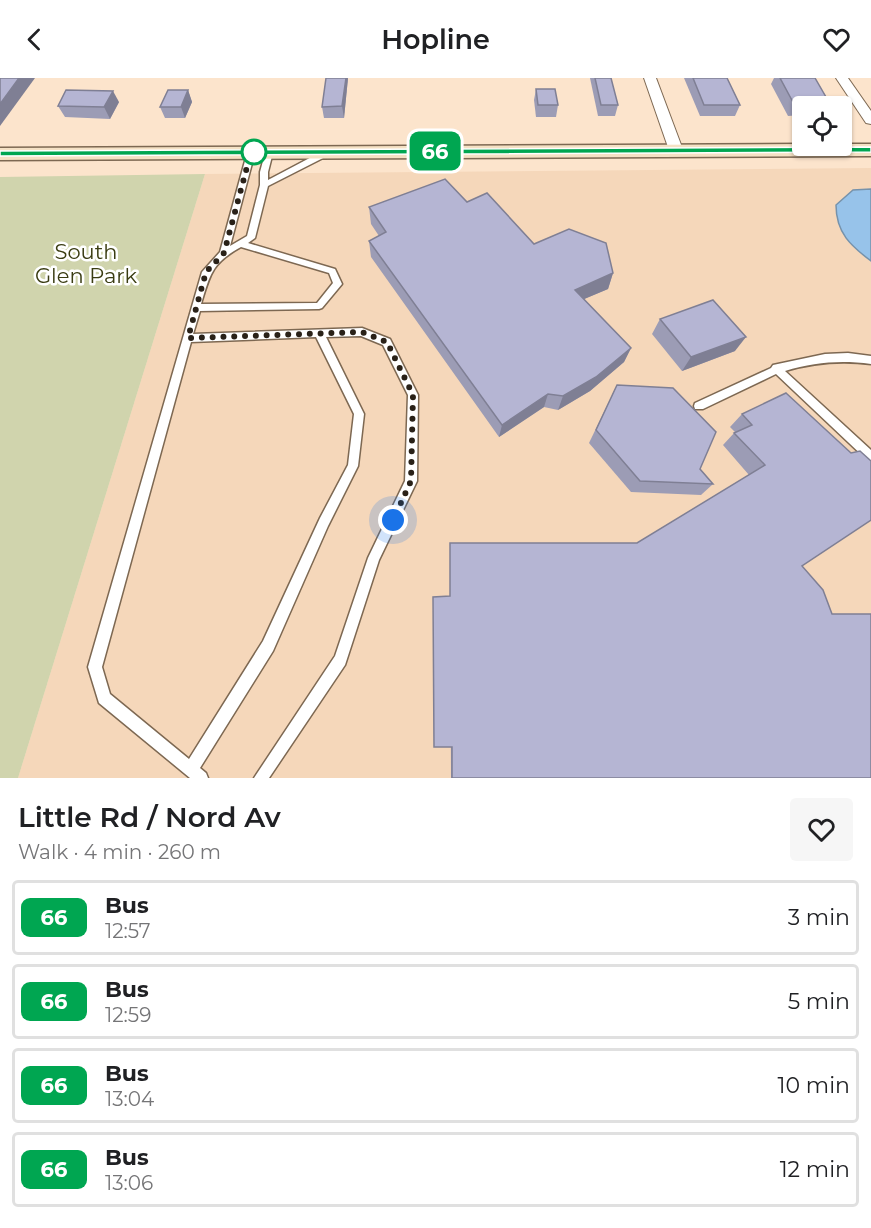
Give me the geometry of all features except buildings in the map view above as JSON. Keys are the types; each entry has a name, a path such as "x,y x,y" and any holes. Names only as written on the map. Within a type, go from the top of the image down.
{"street":[{"path":"650,78 676,150"},
{"path":"842,78 871,120"},
{"path":"0,154 871,150"}],"lane":[{"path":"260,152 264,185 251,238 224,253 206,272 95,667 104,698 196,774 268,646 324,522 353,466 358,414 319,333"},
{"path":"224,253 260,152"},
{"path":"264,185 302,163 330,152"},
{"path":"196,308 319,306 338,284 332,271 241,244"},
{"path":"188,338 362,332 387,342 413,395 411,481 374,558 340,660 261,778"},
{"path":"699,406 776,368 824,357 871,360"},
{"path":"776,368 871,458"}],"shaded area":[{"path":"871,168 871,778 18,778 205,174"}],"green space":[{"name":"South Glen Park","path":"205,174 18,778 0,778 0,177"}],"water":[{"path":"871,189 871,261 846,238 839,223 836,205 853,190"}],"bus line":[{"name":"66","path":"0,154 871,150"}],"route":[{"path":"254,152 251,152 224,253 206,272 188,338 362,332 387,342 413,395 411,481 393,520"}]}
